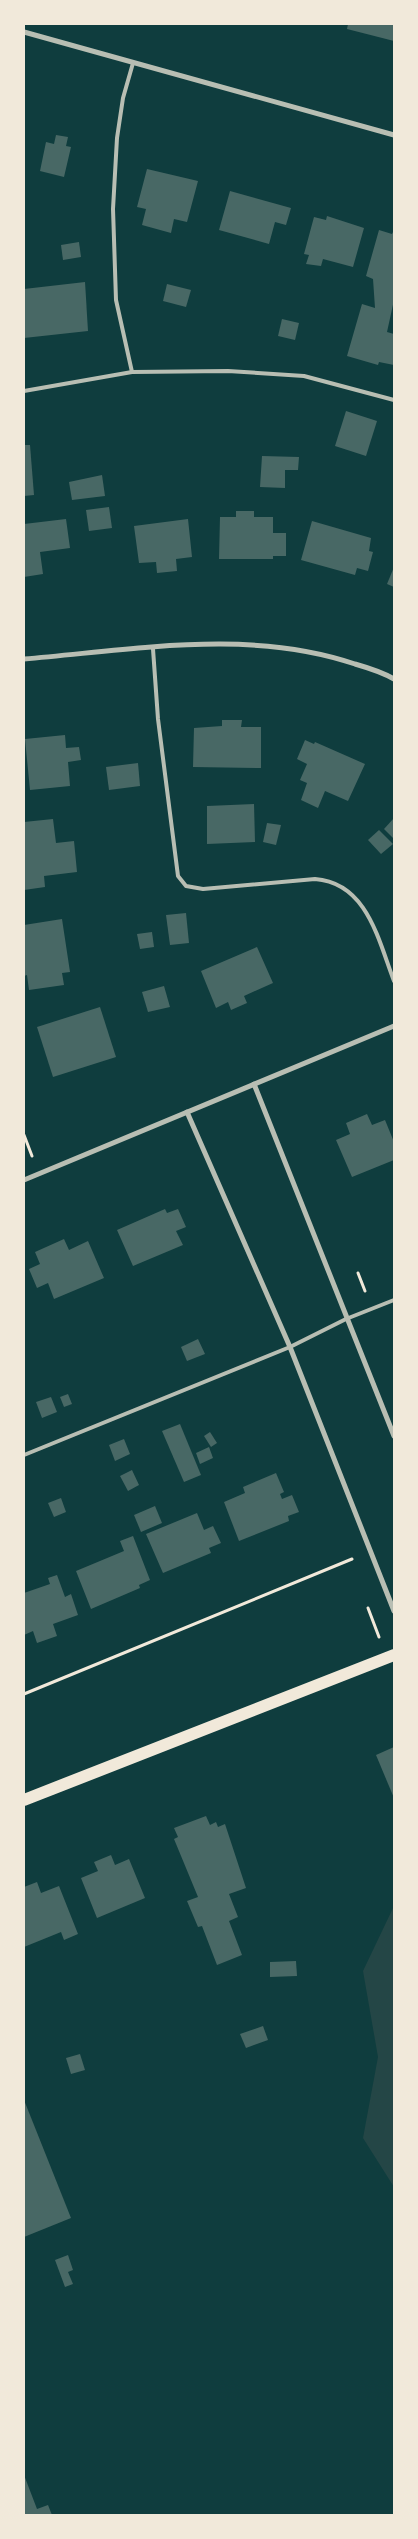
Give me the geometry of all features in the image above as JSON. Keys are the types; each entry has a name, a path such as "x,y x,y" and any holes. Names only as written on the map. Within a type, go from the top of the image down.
{"main road":[{"path":"24,1800 394,1655"}],"street":[{"path":"24,32 394,135"},
{"path":"24,659 219,643 287,647 333,656 394,678"},
{"path":"24,1180 394,1026"},
{"path":"254,1084 394,1436"},
{"path":"187,1112 290,1347 394,1611"}],"lane":[{"path":"132,372 116,300 113,209 117,138 123,98 133,63"},
{"path":"24,390 132,372 228,371 304,376 394,400"},
{"path":"153,649 158,720 178,876 186,886 203,889 315,879 328,880 346,888 361,903 394,981"},
{"path":"24,1455 290,1347 346,1319 394,1300"}],"path":[{"path":"24,1694 351,1560"},
{"path":"368,1608 375,1627"}],"shaded area":[{"path":"394,1906 394,2187 363,2138 378,2057 363,1971"}],"building":[{"path":"348,24 394,24 394,41 347,29"},
{"path":"56,135 68,137 66,146 71,147 64,177 40,171 46,142 54,144"},
{"path":"147,169 198,181 187,222 174,219 171,233 142,225 146,209 137,207"},
{"path":"230,191 291,208 286,225 275,222 269,244 219,230"},
{"path":"327,216 364,228 353,267 323,259 321,266 306,264 309,255 304,254 314,217 326,220"},
{"path":"379,230 392,234 394,230 394,300 387,332 394,334 394,365 379,362 378,365 347,356 362,304 375,308 373,279 366,276"},
{"path":"79,242 81,257 63,260 61,245"},
{"path":"85,282 88,331 24,338 24,289"},
{"path":"167,284 191,290 186,307 163,301"},
{"path":"282,319 299,323 295,340 278,336"},
{"path":"346,411 377,421 366,456 335,446"},
{"path":"24,445 30,445 34,495 24,496"},
{"path":"262,456 299,457 298,470 285,470 285,488 260,487"},
{"path":"102,475 105,496 72,500 69,482"},
{"path":"109,507 112,528 89,531 86,510"},
{"path":"236,511 254,511 254,517 273,517 273,533 286,533 286,556 273,556 273,559 219,559 220,517 236,517"},
{"path":"66,519 70,548 40,552 43,574 24,577 24,524"},
{"path":"188,519 192,557 176,559 177,571 157,573 156,562 139,563 134,526"},
{"path":"312,521 371,538 369,551 373,552 368,571 357,568 355,575 301,560"},
{"path":"394,567 394,587 387,584"},
{"path":"222,720 242,720 241,727 261,727 261,768 193,767 194,728 222,726"},
{"path":"65,735 66,748 79,747 81,760 68,762 70,786 30,790 25,739"},
{"path":"305,740 314,744 315,742 365,764 348,801 325,791 318,808 301,800 307,783 300,780 307,764 297,759"},
{"path":"138,763 140,786 109,790 106,767"},
{"path":"254,804 255,842 207,844 207,806"},
{"path":"394,818 394,839 384,829"},
{"path":"53,819 56,843 74,841 77,872 44,876 45,887 24,890 24,822"},
{"path":"267,823 281,825 276,845 263,842"},
{"path":"379,830 393,844 381,854 368,840"},
{"path":"186,913 189,943 170,945 166,915"},
{"path":"62,919 70,972 62,973 64,985 29,990 27,975 24,976 24,925"},
{"path":"152,932 154,947 140,949 137,934"},
{"path":"257,947 273,983 244,996 247,1003 231,1010 228,1002 216,1008 201,971"},
{"path":"164,986 170,1007 148,1012 142,992"},
{"path":"100,1007 116,1057 53,1077 37,1027"},
{"path":"367,1114 372,1125 385,1120 394,1142 394,1160 352,1177 336,1140 350,1134 346,1123"},
{"path":"165,1209 167,1213 178,1209 186,1227 176,1231 183,1245 133,1266 117,1230"},
{"path":"64,1239 69,1250 88,1241 104,1278 54,1299 48,1283 37,1288 29,1269 40,1264 35,1252"},
{"path":"198,1339 205,1354 187,1361 181,1347"},
{"path":"68,1394 72,1404 64,1407 60,1397"},
{"path":"51,1397 57,1412 42,1418 36,1402"},
{"path":"180,1424 201,1475 184,1482 162,1431"},
{"path":"210,1432 217,1443 211,1447 204,1436"},
{"path":"124,1439 130,1454 115,1461 109,1445"},
{"path":"209,1447 213,1458 200,1464 196,1453"},
{"path":"132,1470 139,1485 128,1491 120,1476"},
{"path":"276,1473 284,1492 280,1494 282,1499 292,1495 299,1512 288,1516 289,1521 239,1541 224,1502 245,1493 243,1487"},
{"path":"61,1498 66,1512 54,1517 48,1503"},
{"path":"155,1506 162,1523 141,1532 134,1515"},
{"path":"197,1513 204,1530 213,1526 221,1543 209,1548 211,1553 163,1573 146,1534"},
{"path":"133,1536 150,1580 139,1585 140,1588 91,1609 76,1571 124,1551 120,1541"},
{"path":"57,1575 65,1597 71,1594 78,1615 53,1624 57,1636 37,1643 33,1631 24,1635 24,1593 50,1584 48,1578"},
{"path":"394,1747 394,1798 376,1755"},
{"path":"206,1816 210,1825 216,1822 218,1827 225,1824 246,1888 229,1894 238,1917 229,1921 242,1955 217,1965 202,1926 198,1927 187,1901 198,1897 174,1839 178,1837 174,1828"},
{"path":"111,1855 115,1865 129,1859 145,1898 97,1918 81,1878 98,1871 94,1862"},
{"path":"37,1882 41,1893 59,1886 78,1934 64,1940 61,1932 24,1947 24,1887"},
{"path":"296,1961 297,1976 270,1977 270,1962"},
{"path":"263,2026 268,2040 246,2048 240,2034"},
{"path":"80,2054 85,2070 71,2074 66,2058"},
{"path":"24,2100 71,2218 24,2237"},
{"path":"68,2255 73,2270 68,2272 73,2284 65,2287 55,2260"},
{"path":"24,2475 37,2509 48,2505 52,2515 24,2515"}]}
